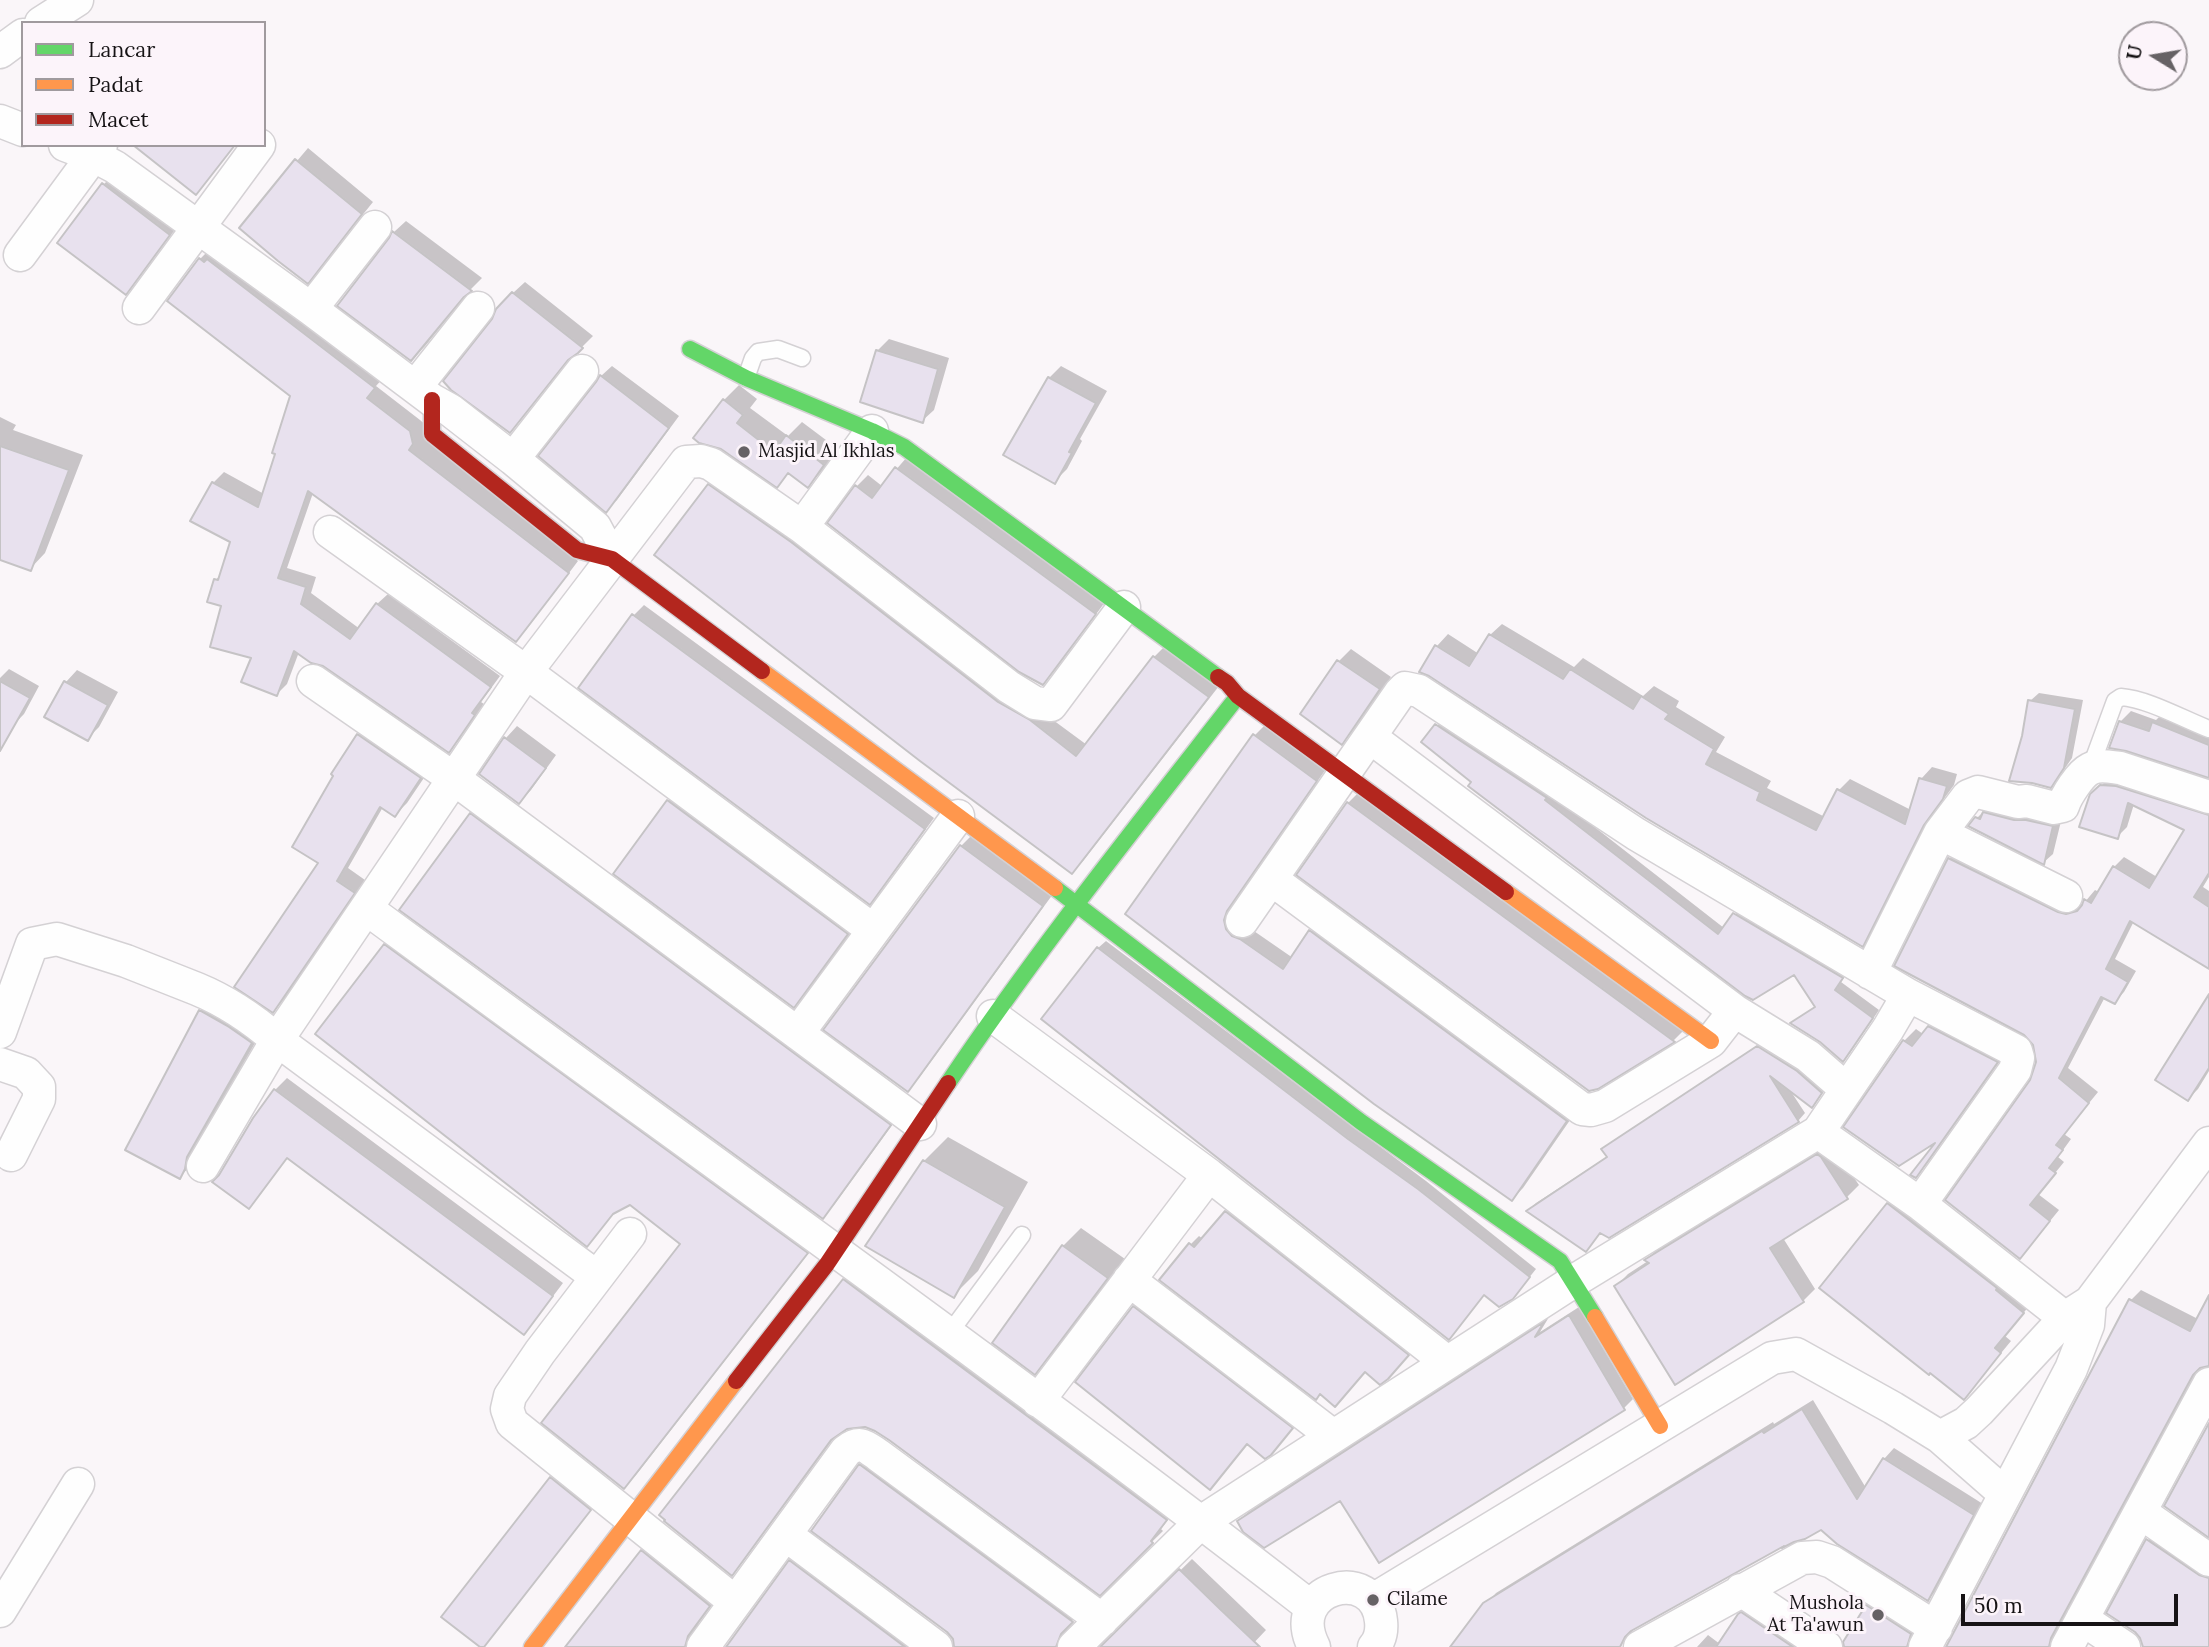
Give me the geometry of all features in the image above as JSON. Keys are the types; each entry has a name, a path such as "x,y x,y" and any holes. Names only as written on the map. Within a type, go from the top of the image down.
{"street":[{"path":"44,21 76,0"},
{"path":"0,52 21,36"},
{"path":"0,121 21,129"},
{"path":"76,147 98,151 115,167 450,410 595,527 612,559"},
{"path":"138,308 258,147"},
{"path":"20,255 98,151"},
{"path":"312,309 375,227"},
{"path":"478,308 424,393 432,434 577,550 612,559 1076,904 1361,1122 1560,1261 1660,1426"},
{"path":"690,349 746,378 904,447 1227,683 1238,696 1712,1041"},
{"path":"513,459 582,371"},
{"path":"802,527 872,431"},
{"path":"202,1166 277,1041 453,778 526,672 686,462 693,460 711,464 802,527 1009,687 1023,697 1043,705 1051,705 1124,607"},
{"path":"330,532 526,672 873,930"},
{"path":"313,681 453,778 920,1124"},
{"path":"1242,921 1348,776 1399,692 1405,688 1419,691 1636,834 1908,995 2017,1051 2015,1070 1920,1204"},
{"path":"532,1647 835,1251 993,1016 1076,904 1238,696"},
{"path":"1370,737 1735,1011 1808,1056 1846,1088"},
{"path":"1348,776 1408,766"},
{"path":"1870,972 1940,833 1968,796 1978,792 2018,803 2027,801 2054,808 2063,806 2066,795 2090,769 2105,766 2120,768 2209,797"},
{"path":"798,1033 958,816"},
{"path":"1940,833 2066,896"},
{"path":"1271,879 1583,1109 1605,1106 1712,1041 1735,1011"},
{"path":"367,909 1038,1401 1311,1607"},
{"path":"0,1032 32,944 58,939 126,961 208,994 262,1027 277,1041 597,1277"},
{"path":"1074,1647 1201,1522 1574,1281 1818,1132 1908,995"},
{"path":"993,1016 1209,1175 1447,1362"},
{"path":"0,1064 26,1073 39,1087 39,1099 11,1155"},
{"path":"1640,1647 1802,1558 1816,1557 1832,1562 1930,1637 2071,1369 2088,1325 2078,1310 1818,1132"},
{"path":"1940,1437 1966,1423 2078,1310 2209,1143"},
{"path":"1038,1401 1209,1175"},
{"path":"630,1234 510,1396 507,1409 512,1423 735,1602"},
{"path":"1129,1280 1333,1436"},
{"path":"1373,1600 1772,1358 1796,1354 1940,1437 2005,1494"},
{"path":"2067,1647 2140,1513 2201,1417 2209,1384"},
{"path":"703,1647 846,1451 860,1444 1102,1620"},
{"path":"0,1611 78,1485"},
{"path":"2140,1513 2209,1560"},
{"path":"786,1535 936,1647"},
{"path":"1314,1647 1308,1637 1306,1622 1311,1607 1320,1596 1333,1589 1347,1587 1362,1591 1373,1600 1380,1614 1382,1628 1374,1647"},
{"path":"1741,1590 1826,1647"},
{"path":"2082,1619 2124,1647"}],"lane":[{"path":"746,378 758,352 770,348 778,349 802,358"},
{"path":"2090,769 2115,701 2120,697 2128,697 2209,729"},
{"path":"948,1335 1022,1235"}],"building":[{"path":"136,147 233,147 196,195"},
{"path":"295,159 362,214 308,284 239,228"},
{"path":"102,183 170,235 126,295 57,243"},
{"path":"392,231 472,291 411,361 337,306"},
{"path":"199,258 204,262 207,259 375,388 367,398 410,431 413,444 409,450 569,573 516,642 308,491 278,578 306,587 301,604 350,639 376,603 491,687 449,753 323,666 311,663 294,651 277,696 241,682 251,658 210,647 221,606 207,602 214,579 218,580 230,542 190,521 212,482 258,507 290,396 167,301"},
{"path":"512,292 583,348 568,360 510,433 451,390 443,381 492,319 496,309"},
{"path":"876,350 938,369 923,423 860,402"},
{"path":"600,375 669,428 606,513 538,456"},
{"path":"1048,377 1096,403 1055,484 1003,455"},
{"path":"723,399 743,415 737,423 774,452 786,435 824,465 808,488 788,473 777,488 721,449 699,443 693,438"},
{"path":"0,446 69,470 31,571 0,560"},
{"path":"895,467 1096,614 1043,685 1019,672 827,523 855,485 872,498"},
{"path":"708,484 791,542 998,702 1030,720 1076,756 1153,656 1209,697 1072,874 920,761 654,555"},
{"path":"632,614 925,829 870,905 578,688"},
{"path":"1489,634 1563,679 1570,669 1633,709 1641,696 1669,714 1665,719 1714,749 1706,764 1760,792 1757,800 1816,830 1837,789 1905,824 1919,778 1947,786 1943,799 1924,825 1863,947 1646,818 1419,672 1435,645 1469,666"},
{"path":"1337,660 1380,689 1342,745 1300,714"},
{"path":"0,681 30,698 0,751"},
{"path":"64,681 108,705 88,741 44,717"},
{"path":"2028,700 2075,709 2064,768 2051,788 2009,781 2022,736"},
{"path":"2119,721 2149,731 2152,722 2209,745 2209,778 2109,748"},
{"path":"1435,724 1547,798 1545,800 1718,934 1733,913 1843,978 1835,990 1873,1018 1843,1062 1820,1042 1790,1023 1815,1007 1794,975 1753,1000 1745,996 1468,786 1471,782 1421,742"},
{"path":"357,734 421,778 395,817 380,807 337,881 355,893 273,1013 234,987 318,863 292,847 333,776 331,774"},
{"path":"1253,734 1317,781 1227,911 1224,920 1226,929 1232,936 1283,969 1309,930 1567,1121 1512,1201 1374,1104 1125,914"},
{"path":"504,737 546,768 519,804 479,774"},
{"path":"2100,785 2116,786 2209,815 2209,873 2194,897 2209,907 2209,969 2130,921 2106,969 2128,982 2115,1004 2101,997 2059,1078 2089,1103 2056,1145 2063,1150 2049,1168 2056,1173 2030,1205 2050,1221 2020,1259 1945,1200 2030,1080 2036,1062 2033,1045 2024,1035 1894,966 1948,858 2066,914 2077,911 2084,899 2091,903 2113,866 2149,888 2184,830 2128,803 2118,839 2079,827 2090,794"},
{"path":"667,800 848,934 794,1008 613,874"},
{"path":"1347,802 1675,1042 1598,1089 1589,1091 1296,875"},
{"path":"1983,812 2053,826 2044,865 1968,826 1975,817 1980,819"},
{"path":"470,813 891,1125 823,1219 399,910"},
{"path":"960,845 1043,906 908,1092 823,1030"},
{"path":"384,944 808,1253 624,1489 541,1423 680,1244 630,1205 613,1214 587,1247 315,1034"},
{"path":"1097,947 1348,1139 1418,1189 1530,1277 1513,1299 1499,1307 1484,1295 1449,1340 1041,1019"},
{"path":"2209,994 2209,1068 2188,1101 2155,1080"},
{"path":"199,1010 252,1043 187,1157 180,1179 125,1150"},
{"path":"1928,1026 1998,1062 1916,1178 1910,1175 1935,1143 1899,1166 1843,1127 1903,1040 1912,1046"},
{"path":"1757,1046 1797,1071 1822,1093 1812,1108 1770,1076 1799,1122 1609,1238 1600,1233 1586,1252 1526,1211 1607,1157 1601,1149"},
{"path":"274,1089 553,1296 524,1335 287,1158 249,1209 212,1182"},
{"path":"1817,1154 1848,1199 1770,1248 1804,1302 1675,1385 1614,1286 1649,1263 1644,1260"},
{"path":"923,1160 1005,1207 954,1298 865,1246"},
{"path":"1887,1203 1997,1288 1996,1290 2024,1313 1995,1348 2001,1353 1964,1400 1819,1288"},
{"path":"1225,1211 1409,1355 1388,1379 1380,1385 1365,1372 1335,1407 1320,1394 1316,1400 1159,1280 1189,1243 1194,1247"},
{"path":"1062,1245 1108,1278 1035,1375 992,1343"},
{"path":"843,1279 1167,1520 1151,1541 1153,1543 1100,1596 889,1440 865,1427 847,1429 831,1440 732,1576 659,1515"},
{"path":"2209,1295 2209,1366 2200,1368 2193,1375 2051,1638 2049,1647 1946,1647 2129,1299 2190,1331"},
{"path":"1133,1306 1293,1428 1271,1455 1265,1459 1247,1444 1210,1490 1075,1382"},
{"path":"1569,1315 1625,1410 1379,1563 1340,1501 1264,1548 1243,1532 1237,1521 1544,1322 1535,1337"},
{"path":"1802,1409 1857,1499 1883,1458 1974,1515 1928,1601 1837,1544 1821,1530 1782,1548 1784,1546 1631,1631 1620,1647 1450,1647 1483,1603"},
{"path":"2209,1423 2209,1538 2164,1506"},
{"path":"859,1464 1073,1622 1061,1634 1056,1647 954,1647 953,1639 947,1632 811,1531"},
{"path":"550,1477 591,1510 484,1647 480,1647 441,1617"},
{"path":"2146,1539 2199,1575 2209,1578 2209,1647 2143,1647 2135,1632 2106,1613"},
{"path":"641,1550 710,1606 688,1636 685,1647 565,1647"},
{"path":"789,1560 905,1647 726,1647"},
{"path":"1179,1569 1220,1609 1260,1647 1100,1647"},
{"name":"Mushola At Ta'awun","path":"1866,1605 1911,1634 1907,1647 1844,1647 1843,1642"},
{"path":"1741,1612 1793,1647 1716,1647"}],"traffic: fast":[{"path":"690,349 746,378 904,447 1218,677"},
{"path":"948,1083 1053,935 1238,696"},
{"path":"1055,888 1361,1122 1560,1261 1595,1317"}],"traffic: slow":[{"path":"762,671 1055,888"},
{"path":"1506,892 1711,1041"},
{"path":"1595,1317 1660,1426"},
{"path":"532,1647 736,1381"}],"traffic: jam":[{"path":"432,400 432,434 577,550 612,559 762,671"},
{"path":"1218,677 1238,696 1506,892"},
{"path":"736,1381 827,1264 948,1083"}],"place":[{"name":"Masjid Al Ikhlas","path":"744,452"},
{"name":"Cilame","path":"1373,1600"},
{"name":"Mushola At Ta'awun","path":"1878,1615"}]}
